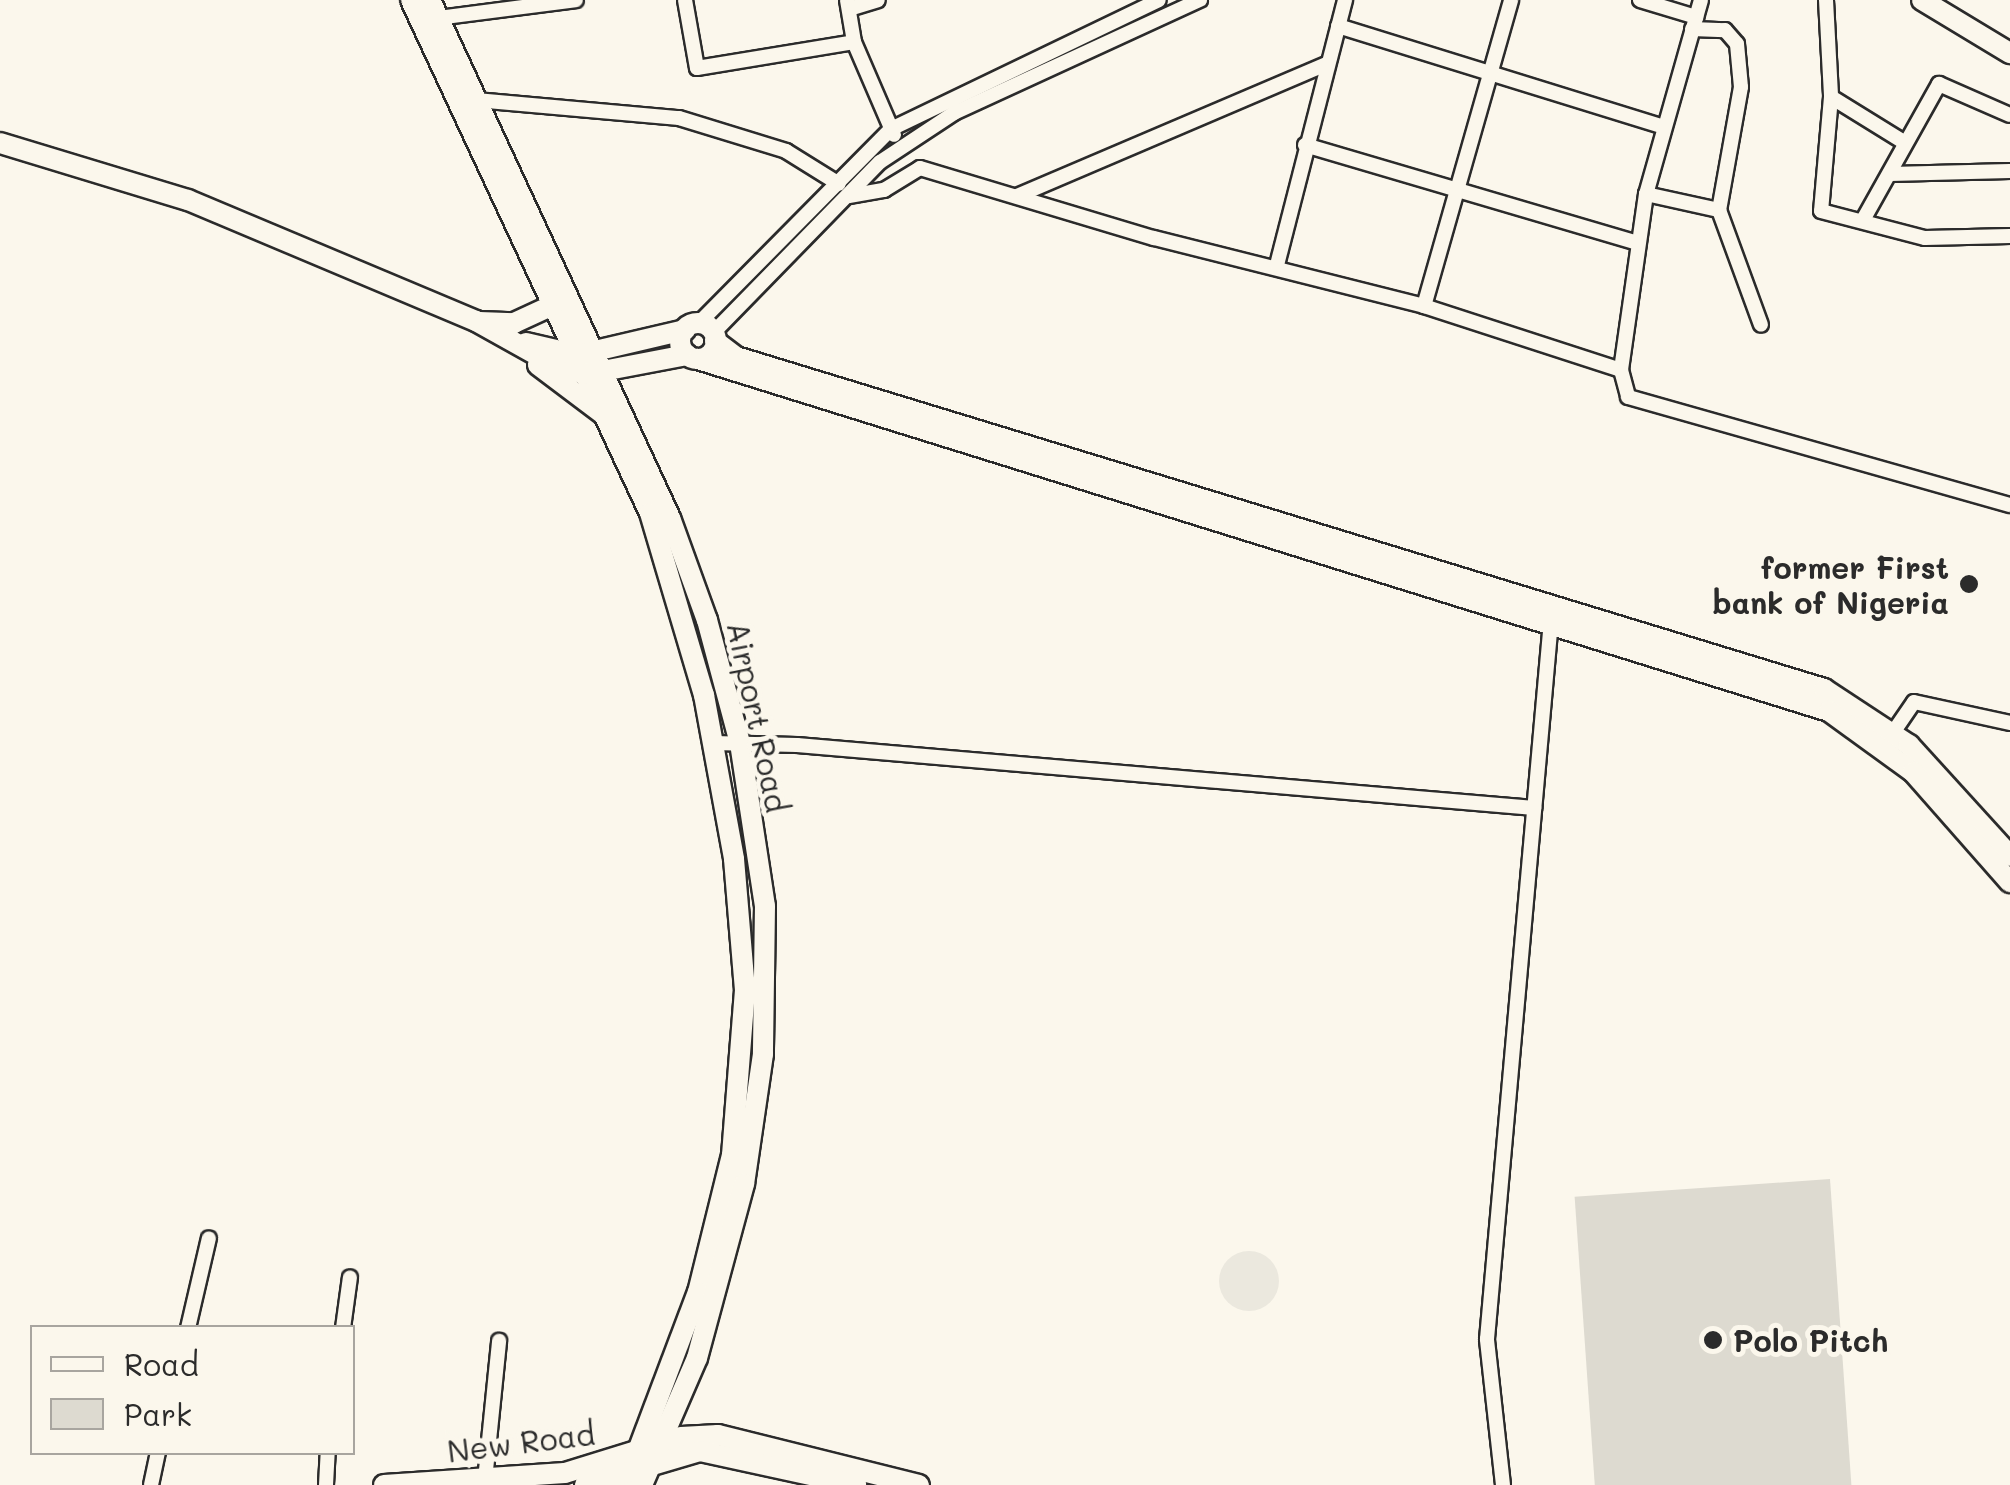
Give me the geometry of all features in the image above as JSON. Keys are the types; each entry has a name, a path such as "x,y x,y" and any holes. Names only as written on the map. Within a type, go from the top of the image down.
{"main road":[{"name":"Airport Road","path":"411,0 553,305 591,362 606,416 662,549 714,743 756,990"},
{"path":"1922,0 2010,53"},
{"path":"1940,0 2010,42"},
{"name":"Airport Road","path":"434,9 708,620 740,743 764,906 756,990 758,1112 744,1184 697,1358 642,1466"},
{"path":"0,143 188,200 476,322 522,351 606,416"},
{"path":"476,322 514,323 553,305"},
{"path":"502,337 591,362 703,332"},
{"path":"693,357 680,344 703,332"},
{"path":"693,357 703,332"},
{"path":"703,332 736,357 1795,678 1855,705 2010,856"},
{"path":"522,351 591,362 693,357 1781,692 1889,739 2010,882"},
{"path":"642,1466 698,1435 743,1439 919,1485"},
{"path":"642,1466 724,1452 856,1485"},
{"name":"New Road","path":"384,1485 642,1466"},
{"name":"New Road","path":"585,1485 642,1466"}],"street":[{"path":"434,9 576,0"},
{"path":"685,0 697,68 854,42"},
{"path":"878,0 848,4 854,42 890,129 902,148"},
{"path":"703,332 844,190 890,129 1160,0"},
{"path":"844,190 954,113 1200,0"},
{"path":"1277,264 1326,64 1346,0"},
{"path":"1424,306 1487,71 1511,0"},
{"path":"1640,0 1694,23 1725,30 1737,44 1741,87 1720,210 1761,325"},
{"path":"1701,0 1646,194 1621,370 1624,390 1633,401 2010,506"},
{"path":"1826,0 1831,97 1818,208 1925,238 2010,236"},
{"path":"1338,26 1664,127"},
{"path":"1017,196 1326,64"},
{"path":"1863,220 1939,84 2010,115"},
{"path":"1831,97 1904,142"},
{"path":"476,100 679,118 786,151 844,190 884,190 920,168 1154,238 1277,264 1424,306 1621,370"},
{"path":"1306,145 1637,242"},
{"path":"1890,174 2010,171"},
{"path":"1646,194 1720,210"},
{"path":"1503,1485 1487,1339 1551,621"},
{"path":"1889,739 1914,702 2010,724"},
{"path":"714,743 1534,808"},
{"path":"189,1325 209,1238"},
{"path":"343,1325 350,1277"},
{"path":"485,1480 499,1341"},
{"path":"151,1485 157,1455"},
{"path":"326,1485 328,1455"}],"shaded area":[{"path":"1249,1251 1270,1260 1279,1281 1270,1302 1249,1311 1228,1302 1219,1281 1228,1260"}],"green space":[{"name":"Polo Pitch","path":"1830,1179 1851,1485 1595,1485 1575,1197"}],"place":[{"name":"former First bank of Nigeria","path":"1969,584"},
{"name":"Polo Pitch","path":"1713,1340"}]}
